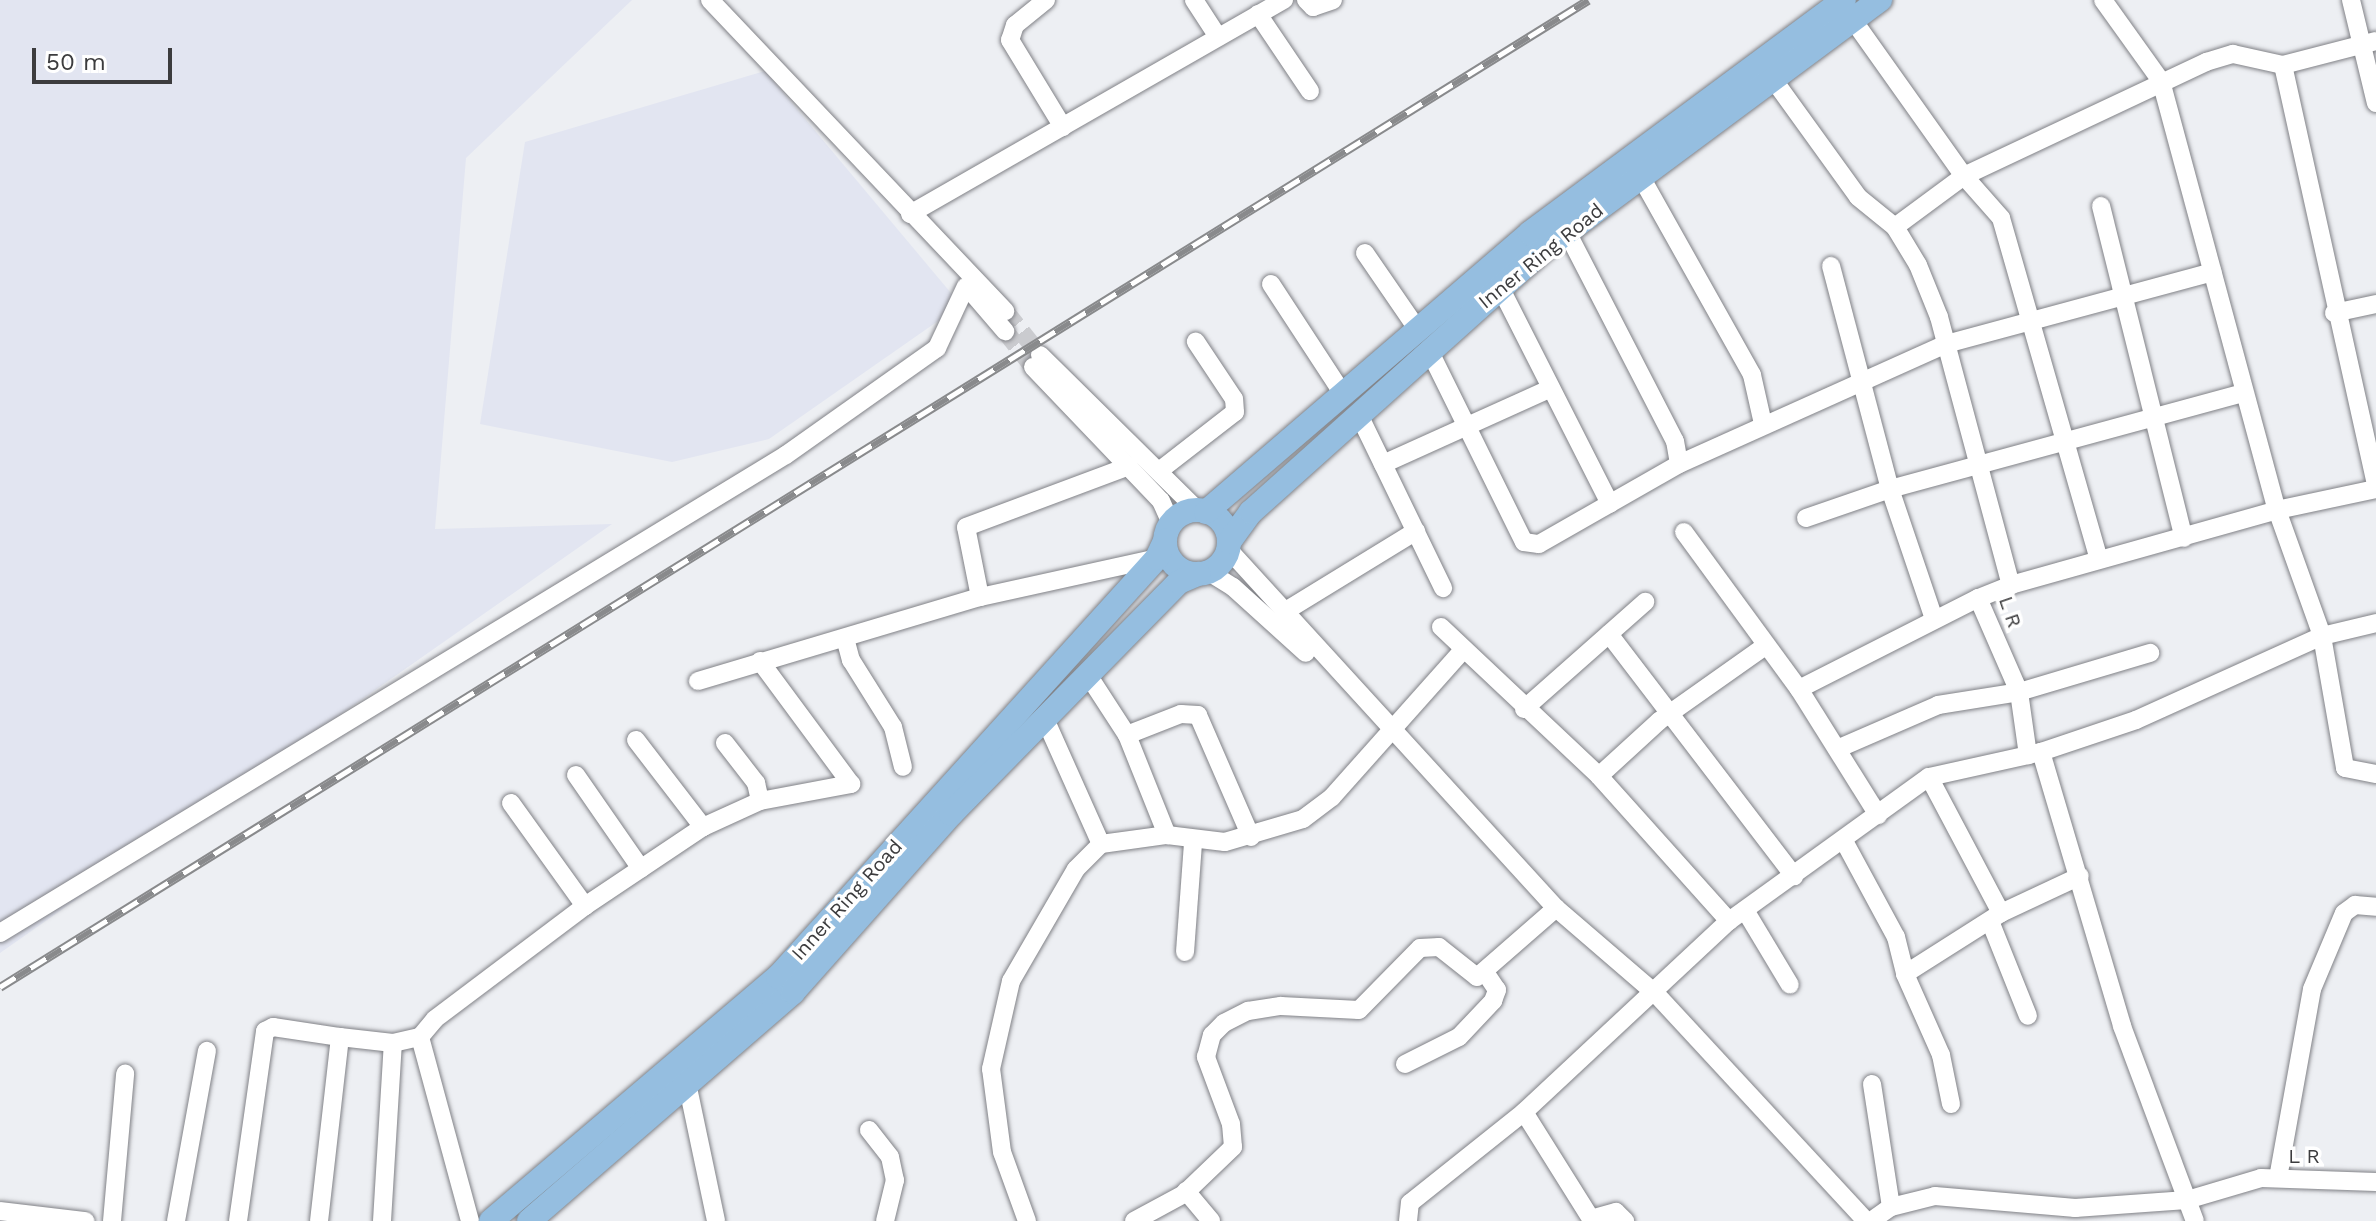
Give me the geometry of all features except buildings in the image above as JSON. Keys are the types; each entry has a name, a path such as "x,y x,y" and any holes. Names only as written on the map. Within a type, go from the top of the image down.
{"main road":[{"name":"Inner Ring Road","path":"1202,511 1530,233 1849,10 1880,0"},
{"name":"Inner Ring Road","path":"1229,545 1251,512 1361,419 1500,287 1567,232 1773,79 1849,10"},
{"path":"1202,511 1222,522 1229,545 1204,573 1178,568 1164,541 1202,511"},
{"name":"Inner Ring Road","path":"491,1221 778,977 1164,541"},
{"name":"Inner Ring Road","path":"529,1221 793,992 951,814 1179,582 1204,573"}],"street":[{"path":"710,0 1005,311"},
{"path":"1046,0 1015,25 1010,40 1063,127"},
{"path":"1194,0 1218,37"},
{"path":"910,214 1284,0"},
{"path":"1306,0 1320,7 1333,0"},
{"path":"2103,0 2161,81 2277,510 2322,636 2345,768 2376,774"},
{"path":"2351,0 2368,43 2376,103"},
{"path":"1849,10 1964,176 2001,218 2034,321 2099,559"},
{"path":"1258,14 1310,91"},
{"path":"1895,227 1964,176 2161,81 2233,54 2283,65 2368,43"},
{"path":"2283,65 2334,313 2376,483"},
{"name":"L R","path":"1773,79 1858,197 1895,227 1918,265 1946,344 2011,585 1978,598 2019,692 2035,754 2080,876 2122,1026 2195,1221"},
{"path":"842,136 1005,331"},
{"path":"1641,177 1752,375 1763,424"},
{"path":"2101,206 2184,538"},
{"path":"1567,232 1675,441 1679,464"},
{"path":"1365,253 1418,330"},
{"path":"1831,266 1890,489 1933,616"},
{"path":"1430,352 1470,426 1524,542 1539,544 1679,464 1763,424 1862,385 1946,344 2212,272"},
{"path":"1271,284 1343,394"},
{"path":"0,933 786,455 937,348 966,286"},
{"path":"1500,287 1610,504"},
{"path":"2334,313 2376,304"},
{"path":"1159,471 1235,412 1234,399 1196,342"},
{"path":"698,681 1164,541 1161,501 1036,361 1202,511"},
{"path":"1383,464 1551,388"},
{"path":"1806,518 1976,464 2244,393"},
{"path":"1361,419 1443,588"},
{"path":"980,597 966,527 1129,466"},
{"path":"2011,585 2277,510 2376,489"},
{"path":"1284,612 1416,531"},
{"path":"1684,532 1764,647 1799,689 1878,815"},
{"path":"1229,545 1385,726 1556,908 1656,994 1868,1221"},
{"path":"1204,573 1233,587 1385,726"},
{"path":"1799,689 1933,616 1978,598"},
{"path":"1524,709 1645,602"},
{"path":"1408,1221 1410,1203 1524,1112 1656,994 1737,916 1929,777 2035,754 2150,714 2322,636 2376,623"},
{"path":"1441,627 1524,709 1599,776 1737,916 1790,985"},
{"path":"1609,634 1672,712 1794,876"},
{"path":"845,638 851,660 893,727 903,767"},
{"path":"1599,776 1672,712 1764,647"},
{"path":"1027,1221 1002,1152 991,1069 997,1024 1011,981 1076,869 1101,844 1167,835 1193,842 1251,837 1303,819 1332,797 1385,726 1464,649"},
{"path":"1837,749 1938,705 2019,692 2150,653"},
{"path":"238,1221 265,1031 273,1027 393,1043 420,1037 435,1019 585,906 703,827 760,801 851,784 760,661"},
{"path":"1088,675 1127,735 1167,835"},
{"path":"1127,735 1181,714 1198,715 1251,837"},
{"path":"1045,719 1101,844"},
{"path":"636,740 703,827"},
{"path":"725,743 756,783 760,801"},
{"path":"576,775 641,869"},
{"path":"1929,777 1996,917 2028,1016"},
{"path":"511,803 585,906"},
{"path":"1844,841 1886,914 1905,974 1941,1055 1951,1104"},
{"path":"1185,952 1193,842"},
{"path":"1905,974 1996,917 2080,876"},
{"path":"2278,1178 2312,989 2344,913 2355,905 2376,907"},
{"path":"1134,1221 1186,1191 1233,1147 1231,1124 1206,1057 1212,1035 1224,1023 1248,1011 1281,1006 1359,1010 1420,948 1439,947 1477,977 1556,908"},
{"path":"1405,1064 1459,1037 1484,1011 1497,990 1485,972"},
{"path":"319,1221 340,1037"},
{"path":"420,1037 470,1221"},
{"path":"382,1221 393,1043"},
{"path":"176,1221 207,1051"},
{"path":"112,1221 125,1074"},
{"path":"687,1083 716,1221"},
{"path":"1872,1084 1891,1207"},
{"path":"1524,1112 1591,1219 1616,1212 1625,1221"},
{"path":"869,1130 890,1157 895,1180 885,1221"},
{"name":"L R","path":"1868,1221 1891,1207 1935,1196 2076,1215 2187,1200 2261,1178 2376,1182"},
{"path":"1186,1191 1211,1221"},
{"path":"0,1211 85,1221"}],"shaded area":[{"path":"0,0 632,0 466,158 435,529 612,524 0,953"},
{"path":"765,71 961,305 769,439 672,462 480,424 525,142"}],"tunnel":[{"path":"1005,311 1040,355"},
{"path":"1005,331 1033,367"}],"railway":[{"path":"0,987 1588,0"}]}
